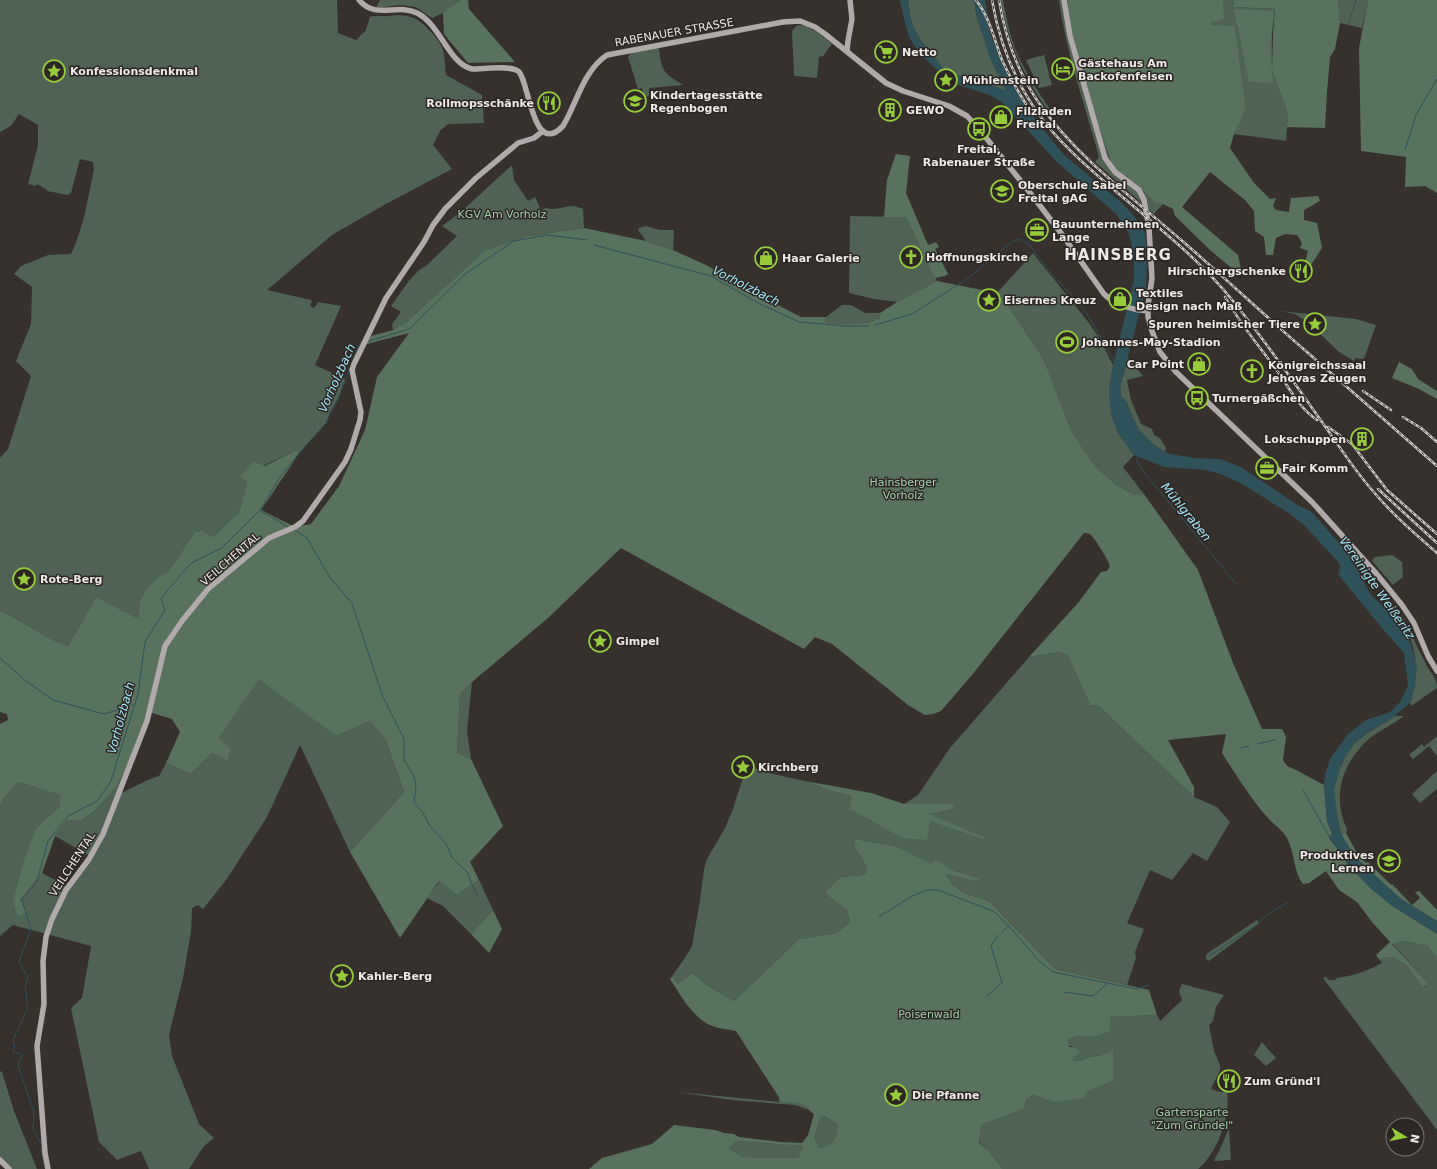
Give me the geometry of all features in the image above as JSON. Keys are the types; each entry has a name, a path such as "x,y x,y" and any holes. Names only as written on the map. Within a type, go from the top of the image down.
{"main road":[{"path":"359,0 376,11 399,9 416,12 429,21 447,46 467,68 508,68 519,72 522,76 532,111 543,131"},
{"path":"847,51 852,19 850,0"},
{"path":"1064,0 1070,36 1105,158 1114,172 1141,193 1146,205 1152,278 1147,310 1152,331 1165,359 1190,386 1321,512 1375,572 1402,605 1414,623 1428,656 1437,671"},
{"name":"RABENAUER STRASSE","path":"366,338 395,284 445,208 476,178 518,143 534,138 543,131 552,133 557,132 563,126 594,67 600,59 610,54 789,21 804,22 814,27 894,87 949,106 967,116 984,134 1024,185 1061,234 1100,290 1112,301 1139,310 1147,310"},
{"name":"VEILCHENTAL","path":"48,1169 45,1153 37,1046 44,1004 43,961 46,937 52,919 66,890 89,859 103,834 147,722 165,646 182,621 208,589 269,538 295,528 303,521 345,462 351,449 361,412 352,370 366,338"},
{"path":"0,1160 9,1169"}],"green space":[{"path":"0,0 337,0 338,33 356,40 366,30 370,17 394,15 411,17 420,22 433,34 442,47 446,75 482,95 484,123 448,124 440,131 433,145 452,169 384,205 332,235 267,290 311,300 310,306 314,308 318,302 341,306 315,365 345,379 338,399 330,412 326,423 300,452 296,450 240,477 247,482 239,512 213,537 201,530 200,532 196,530 168,572 159,576 147,588 140,600 138,620 96,597 68,646 53,640 0,610 0,458 8,449 31,376 16,361 31,324 32,287 14,274 21,266 48,255 71,254 88,202 94,169 93,162 80,159 71,193 68,195 47,191 37,184 36,186 28,184 38,145 38,125 19,114 11,126 0,132"},
{"path":"380,0 460,0 443,13 432,18 416,7 400,5 376,8"},
{"path":"460,0 468,0 469,9 515,62 468,63 444,34 443,13"},
{"path":"908,0 974,0 977,18 1006,91 986,83 952,74 943,68 922,42 914,29 910,16"},
{"path":"1000,0 1003,0 1009,30 1015,48 1031,80 1050,109 1048,111 1031,85 1018,58 1008,30"},
{"path":"1059,0 1067,0 1071,29 1112,165 1156,202 1163,204 1154,214 1095,162 1099,157 1066,40"},
{"path":"1067,0 1223,0 1224,18 1220,21 1211,21 1211,25 1235,26 1246,107 1234,134 1230,148 1254,183 1270,199 1276,198 1273,206 1276,210 1289,212 1291,198 1318,196 1320,201 1304,210 1304,220 1317,223 1322,248 1311,265 1305,262 1308,251 1300,248 1302,243 1297,235 1285,234 1276,238 1273,255 1266,255 1264,237 1255,231 1254,211 1245,200 1210,172 1182,207 1238,255 1242,274 1241,276 1210,250 1175,216 1173,209 1163,204 1156,203 1140,188 1118,172 1112,165 1097,121 1071,29"},
{"path":"1223,0 1234,0 1233,7 1275,9 1272,34 1272,70 1288,117 1286,141 1234,134 1246,107 1235,26 1211,26 1211,21 1220,21"},
{"path":"1234,0 1338,0 1340,23 1335,49 1330,57 1325,128 1287,127 1288,117 1272,70 1275,9 1233,7"},
{"path":"1338,0 1368,0 1362,28 1340,23"},
{"path":"1368,0 1437,0 1437,193 1425,186 1405,187 1406,157 1361,151 1359,48"},
{"path":"1234,9 1274,11 1270,48 1273,83 1249,82"},
{"path":"799,25 813,30 832,44 823,56 819,57 817,78 794,76 792,31"},
{"path":"659,47 664,70 667,74 683,85 649,88 649,96 644,97 642,88 638,89 628,57 631,52"},
{"path":"1044,55 1052,85 1039,88 1026,60"},
{"path":"896,154 910,156 906,193 928,245 936,242 939,247 935,249 948,274 945,276 935,278 906,217 884,217 887,180"},
{"name":"KGV Am Vorholz","path":"512,165 514,180 528,201 535,197 541,210 546,208 553,209 573,206 583,209 584,228 529,236 407,322 393,330 392,324 401,312 391,306 408,282 419,270 426,266 457,236 442,226 462,211"},
{"path":"850,216 906,217 937,281 897,302 874,299 849,293"},
{"path":"646,226 660,230 674,230 673,250 646,241 638,230 639,228"},
{"name":"Hainsberger Vorholz","path":"584,228 646,241 673,250 708,266 754,293 801,317 826,317 825,322 860,324 873,321 880,318 880,313 897,302 937,281 997,293 1009,307 1044,360 1071,430 1096,467 1115,484 1134,495 1144,494 1198,570 1233,663 1262,729 1282,729 1286,737 1283,760 1287,766 1324,785 1327,821 1332,834 1329,838 1348,865 1391,905 1437,934 1437,957 1428,946 1405,941 1392,944 1429,984 1423,987 1407,966 1394,957 1379,959 1376,955 1390,942 1357,902 1339,890 1326,871 1309,883 1303,884 1297,873 1290,844 1285,835 1256,803 1222,753 1226,734 1168,740 1194,787 1194,797 1099,706 1090,705 1068,656 1060,652 1029,657 1078,603 1101,572 1107,571 1110,566 1095,540 1090,534 1085,533 972,675 941,711 925,715 908,705 832,644 815,637 804,649 621,548 548,618 472,682 460,694 457,753 471,759 503,826 470,862 479,880 457,895 439,881 400,938 350,852 404,792 386,741 370,721 336,736 259,679 219,738 231,749 227,761 212,753 191,774 166,763 180,732 172,719 149,712 132,757 116,788 94,811 82,820 67,820 55,836 42,873 20,900 26,912 18,917 13,902 24,860 36,828 59,807 61,795 18,782 4,798 0,806 0,724 8,720 7,714 0,712 0,610 53,640 68,646 96,597 138,619 140,600 147,588 159,576 168,572 196,530 199,532 201,530 213,537 239,512 247,482 240,477 253,462 265,466 296,450 300,452 261,510 295,527 311,524 339,486 365,430 377,377 409,333 367,344 371,336 393,330 407,322 485,251 529,236"},
{"name":"Johannes-May-Stadion","path":"1033,253 1089,323 1100,339 1113,365 1109,392 1118,433 1134,455 1123,467 1144,494 1134,495 1115,484 1096,467 1071,430 1044,360 1009,307 997,293"},
{"path":"842,305 851,305 865,313 880,313 880,318 860,324 838,324 824,322 826,317"},
{"path":"1280,311 1356,319 1376,325 1364,359 1355,358 1354,361 1339,352 1309,323 1295,314"},
{"path":"1128,358 1143,376 1127,380 1131,400 1141,424 1152,429 1154,435 1160,438 1166,448 1165,452 1153,444 1139,430 1127,403 1121,396 1120,387"},
{"path":"1399,362 1412,369 1418,379 1437,391 1437,399 1419,389 1392,378"},
{"path":"1392,555 1402,562 1403,577 1393,585 1372,561 1375,557"},
{"path":"1402,616 1437,685 1437,688 1411,706 1410,703 1416,669 1415,659 1410,638 1401,617"},
{"path":"1060,652 1068,656 1090,705 1099,706 1194,797 1217,807 1230,822 1207,861 1193,853 1172,880 1150,870 1127,923 1144,929 1135,952 1136,958 1127,985 1055,969 989,901 964,893 953,885 946,874 973,881 978,878 955,871 936,861 931,865 895,846 855,839 854,846 867,867 867,871 863,875 840,877 824,893 847,910 850,922 836,933 799,939 734,1001 705,984 693,973 678,984 672,978 670,979 692,946 704,869 707,859 725,828 733,809 746,768 751,767 769,773 805,781 851,796 849,809 872,821 930,821 985,837 928,814 953,809 953,804 904,804 918,795 950,748 1029,657"},
{"path":"259,678 336,736 370,721 386,741 404,792 350,852 300,745 267,817 226,880 203,909 198,905 192,908 191,932 183,978 169,1035 172,1056 199,1124 214,1138 204,1146 189,1169 149,1169 141,1151 117,1160 99,1142 71,1008 82,998 91,946 13,925 0,936 0,806 4,798 18,782 62,795 59,807 36,828 20,900 42,873 68,887 90,856 55,836 67,820 82,820 94,811 116,788 132,757 119,794 159,776 166,763 191,774 212,753 227,761 219,738"},
{"path":"472,682 467,731 471,759 457,753 460,694"},
{"path":"1395,716 1404,716 1370,738 1353,757 1347,768 1342,780 1340,804 1342,817 1347,829 1346,833 1341,834 1334,799 1334,788 1339,770 1352,746 1356,742 1370,731"},
{"path":"1437,736 1437,756 1429,746 1413,759 1409,755 1422,744 1424,747"},
{"path":"1437,771 1437,789 1420,803 1412,794"},
{"path":"805,781 871,793 904,804 953,804 953,809 929,814 985,837 984,839 930,821 927,840 902,838 849,809 851,796"},
{"path":"1346,833 1357,853 1366,863 1368,862 1412,905 1420,898 1415,892 1419,891 1437,910 1437,921 1401,899 1355,857 1341,834"},
{"name":"Poisenwald","path":"855,839 895,846 931,864 936,860 955,871 978,878 979,880 973,881 946,874 953,885 964,893 989,901 1055,969 1149,990 1157,1015 1110,1017 1111,1031 1098,1036 1079,1036 1068,1040 1068,1046 1080,1050 1079,1053 1073,1057 1073,1060 1076,1061 1102,1055 1113,1050 1113,1081 1087,1092 1084,1098 1053,1102 1034,1095 1027,1099 1024,1109 981,1125 979,1143 987,1149 1003,1169 589,1169 602,1158 652,1144 674,1125 715,1130 734,1134 739,1137 802,1143 808,1135 814,1114 809,1110 809,1108 797,1103 782,1102 736,1031 713,1026 700,1019 686,1003 670,979 672,977 678,984 693,973 705,984 734,1001 799,939 836,933 850,922 847,910 824,893 840,877 863,875 867,871 867,867 854,846","holes":["825,1116 838,1125 834,1141 829,1145 820,1148 815,1137 821,1117","736,1141 803,1146 803,1147 798,1158 743,1157 729,1148"]},
{"path":"479,880 493,910 471,934 443,906 427,898 440,881 457,895"},
{"path":"493,910 502,929 489,953 471,934"},
{"path":"1257,920 1259,923 1257,925 1209,961 1206,959 1208,953"},
{"path":"1405,941 1429,946 1437,957 1437,1130 1323,978 1326,977 1329,980 1335,980 1337,978 1365,971 1382,963 1379,959 1394,957 1407,966 1424,987 1429,984 1392,943"},
{"name":"Gartensparte \"Zum Gründel\"","path":"1182,984 1224,995 1216,1007 1213,1021 1209,1025 1214,1051 1220,1065 1220,1070 1211,1089 1220,1092 1227,1092 1227,1112 1225,1123 1217,1144 1205,1162 1198,1169 1003,1169 987,1149 979,1142 981,1125 1024,1109 1027,1099 1034,1095 1053,1102 1087,1092 1113,1081 1111,1051 1102,1055 1076,1061 1073,1060 1072,1046 1068,1046 1068,1040 1079,1036 1098,1036 1111,1031 1109,1017 1157,1015 1160,1021 1182,1000 1179,991"},
{"path":"1262,1042 1276,1058 1266,1066 1254,1055"},
{"path":"0,1071 2,1072 14,1111 37,1169 11,1169 0,1158"},
{"path":"677,1092 779,1102 779,1097 782,1102 797,1103 809,1108 809,1110 795,1105 732,1100"},
{"path":"825,1116 838,1125 834,1141 825,1147 820,1148 815,1137 821,1117"},
{"path":"1229,1128 1231,1160 1214,1161 1221,1147"},
{"path":"736,1141 804,1146 798,1158 743,1157 729,1148"}],"water":[{"path":"900,0 908,0 910,16 914,29 922,42 943,68 952,74 986,83 1006,91 991,61 977,18 974,0 985,0 988,17 986,18 992,38 1020,97 1031,114 1064,155 1122,203 1140,223 1144,230 1147,250 1146,287 1120,387 1121,396 1127,403 1139,430 1153,444 1170,454 1196,458 1220,459 1241,467 1299,506 1311,511 1354,560 1371,595 1406,628 1417,666 1415,687 1410,703 1392,718 1371,730 1355,743 1343,760 1334,789 1341,834 1355,857 1401,899 1437,921 1437,934 1391,905 1371,889 1348,865 1329,838 1332,834 1327,821 1324,785 1325,775 1330,759 1348,734 1366,720 1390,712 1400,702 1408,686 1404,653 1338,574 1340,568 1339,563 1304,525 1290,514 1244,485 1221,474 1205,470 1164,467 1134,455 1118,433 1111,415 1109,392 1113,365 1134,280 1134,263 1129,234 1117,215 1056,161 1003,103 990,95 952,83 921,55 910,39"}],"waterway":[{"path":"1349,23 1356,0"},
{"path":"1405,150 1416,115 1437,79"},
{"name":"Vorholzbach","path":"369,341 409,329 465,274 514,241 547,235 587,240"},
{"name":"Vorholzbach","path":"875,325 912,314 970,277 1010,243 1019,239 1029,244 1050,272 1084,309 1115,363"},
{"name":"Vorholzbach","path":"594,245 711,276 758,303 799,322 846,326 869,326"},
{"name":"Vorholzbach","path":"353,359 360,343 362,343"},
{"name":"Vorholzbach","path":"41,1144 33,1129 34,1112 18,1065 23,1055 13,1051 15,1047 13,1040 28,1008 25,986 28,978 19,961 31,929 22,900 37,881 48,841 68,816 97,801 111,781 138,694 145,642 165,610 161,598 191,563 222,548 260,510 280,477 326,423 338,399 351,366"},
{"name":"Mühlgraben","path":"1137,456 1137,461 1143,471 1236,584"},
{"path":"261,511 288,527"},
{"path":"294,530 307,538 330,578 352,603 382,695 404,739 404,760 414,776 416,786 414,802 423,813 430,826 447,845 452,858 467,872 477,896"},
{"path":"0,658 26,681 53,700 104,714 133,705"},
{"path":"1257,744 1275,740"},
{"path":"1241,748 1249,746"},
{"path":"1303,790 1330,838"},
{"path":"879,917 912,896 927,890 938,890 993,911 1009,926 1039,961 1053,972 1137,989 1149,985"},
{"path":"1209,956 1256,925 1271,912 1289,902"},
{"path":"1002,932 1009,926"},
{"path":"986,997 1002,983 991,946 998,935"},
{"path":"1064,992 1093,996 1108,983"},
{"name":"Vorholzbach","path":"41,1149 45,1168"}],"railway":[{"path":"976,0 985,14 1002,60 1026,104"},
{"path":"992,0 999,31 1009,61 1031,103 1047,125 1080,160 1172,239 1219,285 1270,349 1366,483 1395,515 1437,553"},
{"path":"999,0 1009,42 1026,82 1041,106 1072,143 1106,176 1196,253 1437,466"},
{"path":"1225,297 1295,398 1305,410 1317,420"},
{"path":"1363,391 1391,410"},
{"path":"1403,417 1421,428 1437,442"},
{"path":"1328,427 1352,444 1387,490 1437,534"},
{"path":"1378,489 1437,543"}],"place":[{"name":"Netto","path":"886,52"},
{"name":"Gästehaus Am Backofenfelsen","path":"1063,69"},
{"name":"Konfessionsdenkmal","path":"54,71"},
{"name":"Mühlenstein","path":"946,80"},
{"name":"Kindertagesstätte Regenbogen","path":"635,101"},
{"name":"Rollmopsschänke","path":"549,103"},
{"name":"GEWO","path":"890,110"},
{"name":"Filzladen Freital","path":"1001,117"},
{"name":"Freital, Rabenauer Straße","path":"979,129"},
{"name":"Oberschule Sabel Freital gAG","path":"1002,191"},
{"name":"Bauunternehmen Lange","path":"1037,230"},
{"name":"Hoffnungskirche","path":"911,257"},
{"name":"Haar Galerie","path":"766,258"},
{"name":"Hirschbergschenke","path":"1301,271"},
{"name":"Textiles Design nach Maß","path":"1120,299"},
{"name":"Eisernes Kreuz","path":"989,300"},
{"name":"Spuren heimischer Tiere","path":"1315,324"},
{"name":"Johannes-May-Stadion","path":"1067,342"},
{"name":"Car Point","path":"1199,364"},
{"name":"Königreichssaal Jehovas Zeugen","path":"1252,371"},
{"name":"Turnergäßchen","path":"1197,398"},
{"name":"Lokschuppen","path":"1362,439"},
{"name":"Fair Komm","path":"1267,468"},
{"name":"Rote-Berg","path":"24,579"},
{"name":"Gimpel","path":"600,641"},
{"name":"Kirchberg","path":"743,767"},
{"name":"Produktives Lernen","path":"1389,861"},
{"name":"Kahler-Berg","path":"342,976"},
{"name":"Zum Gründ'l","path":"1229,1081"},
{"name":"Die Pfanne","path":"896,1095"}],"district":[{"name":"HAINSBERG","path":"1118,255"}],"water label":[{"name":"Vereinigte Weißeritz","path":"1377,588"}]}
